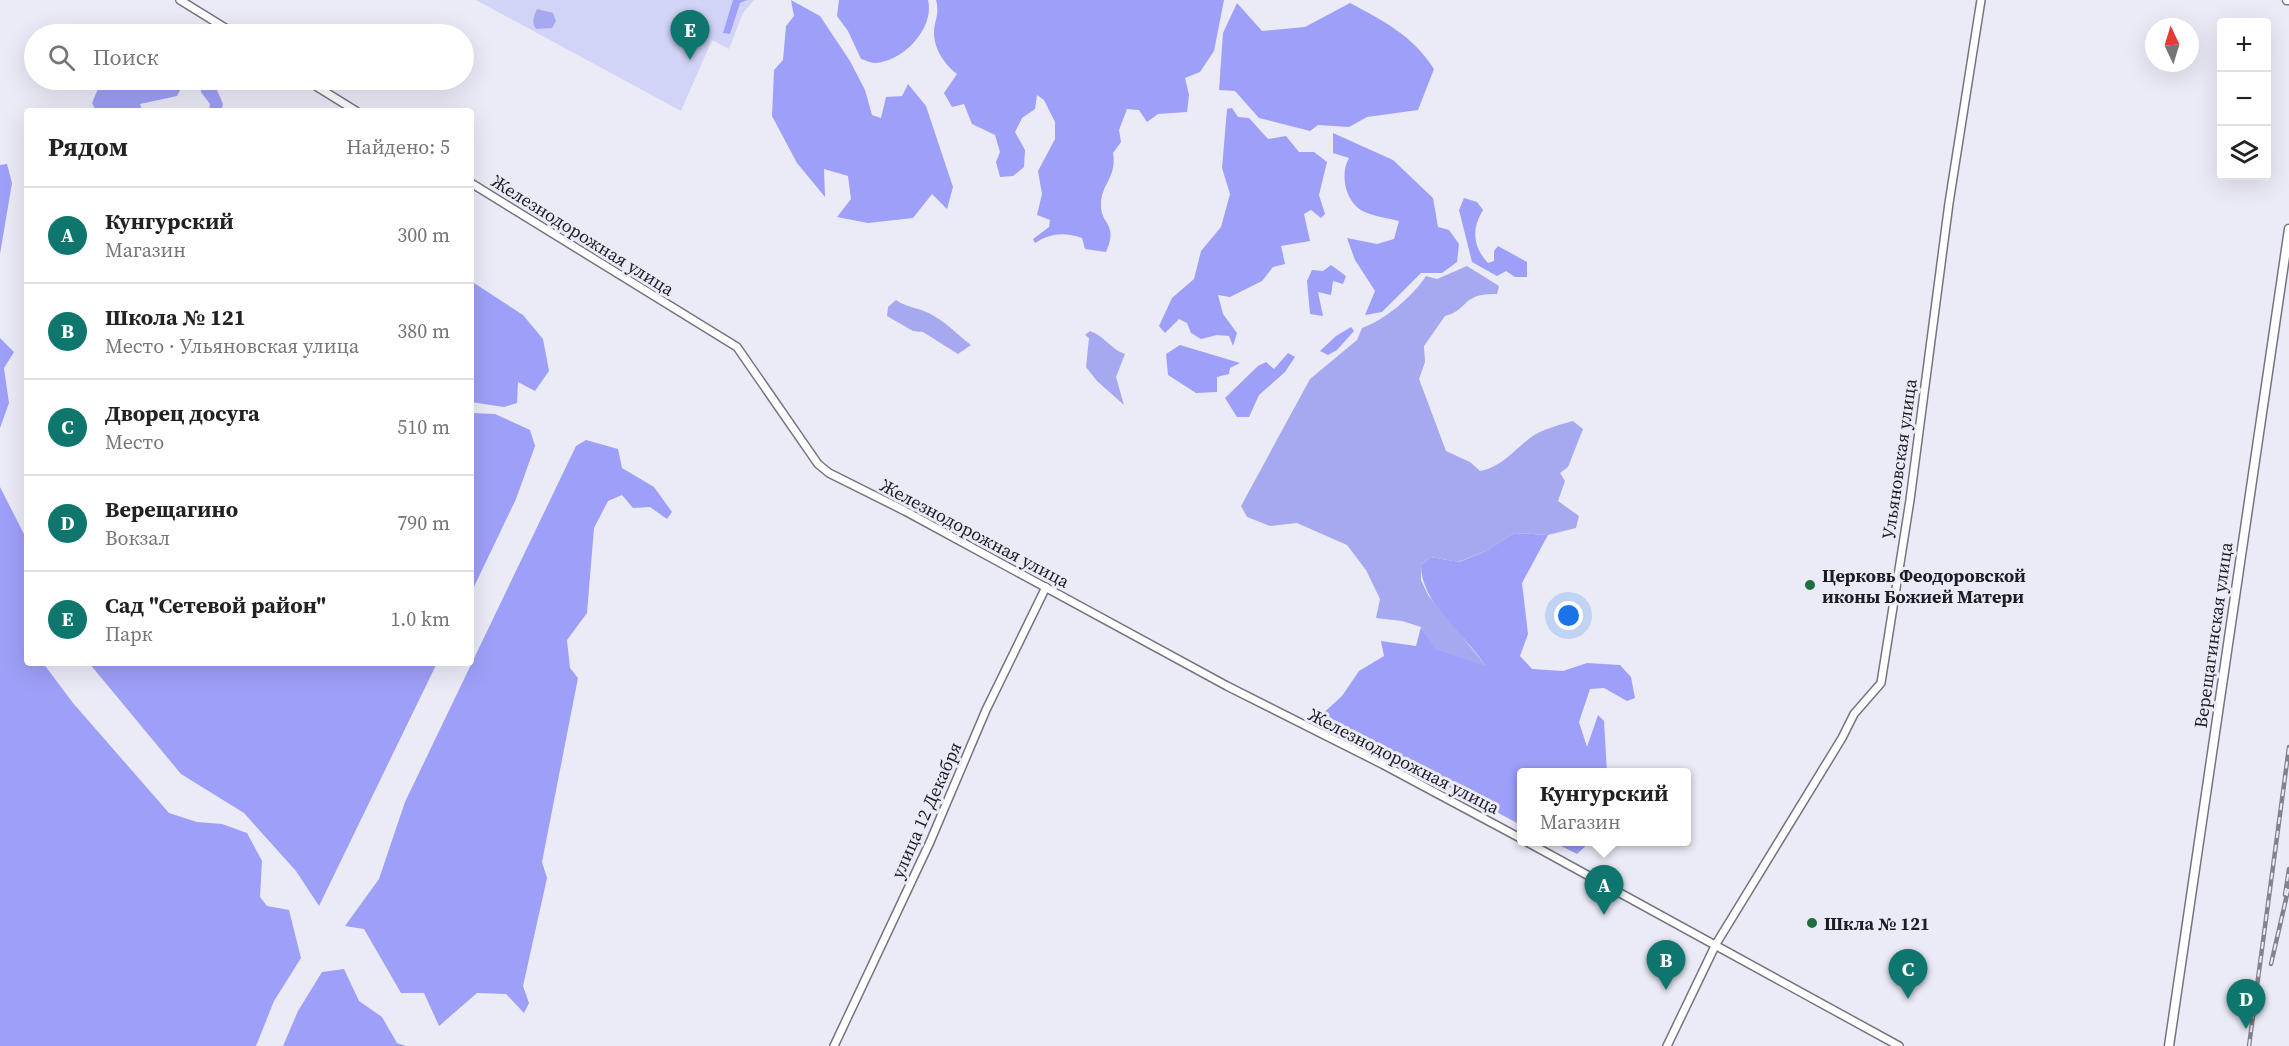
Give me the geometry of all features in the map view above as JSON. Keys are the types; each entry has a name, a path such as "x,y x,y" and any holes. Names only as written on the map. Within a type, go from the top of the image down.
{"main road":[{"name":"Верещагинская улица","path":"2169,1046 2289,229"}],"street":[{"path":"180,0 219,24"},
{"name":"Ульяновская улица","path":"1667,1046 1716,944 1842,738 1854,714 1881,683 1910,500 1949,203 1981,0"},
{"path":"322,90 351,108"},
{"name":"Железнодорожная улица","path":"474,185 737,347 818,464 829,473 1046,587 1227,686 1382,764 1517,837"},
{"name":"улица 12 Декабря","path":"834,1046 930,842 986,710 1046,587"},
{"path":"1534,846 1899,1046"}],"shaded area":[{"path":"476,0 754,0 743,13 729,49 712,40 681,111"},
{"path":"733,0 747,0 740,3 730,34 723,33"},
{"path":"791,0 820,16 850,61 865,90 872,115 881,118 886,97 902,96 908,84 926,106 953,187 947,209 932,194 913,218 868,223 837,217 851,199 848,176 824,169 825,197 797,163 772,116 774,70 783,60 786,26 794,16"},
{"path":"839,0 928,0 927,22 915,42 906,50 886,61 873,63 861,59 848,31 837,16"},
{"path":"936,0 1224,0 1214,51 1200,72 1185,78 1189,95 1187,112 1158,114 1147,122 1139,110 1127,109 1119,130 1121,142 1113,153 1113,168 1102,196 1101,210 1111,235 1106,252 1085,249 1082,238 1069,235 1052,235 1035,243 1033,239 1049,227 1050,220 1037,215 1042,194 1038,171 1055,139 1055,122 1044,100 1037,95 1035,109 1022,118 1015,132 1025,150 1024,167 1013,176 1000,177 996,162 1000,152 995,135 972,124 964,104 952,107 944,93 957,74 944,61 934,39"},
{"path":"1237,3 1262,31 1305,27 1350,3 1375,16 1407,38 1426,57 1434,69 1418,110 1367,117 1349,127 1318,125 1310,131 1259,118 1235,91 1219,90 1223,33"},
{"path":"537,9 553,13 556,21 552,28 536,29 534,27 534,16"},
{"path":"97,90 180,90 177,96 140,104 141,108 94,108 92,103"},
{"path":"201,90 217,90 223,104 222,108 209,108 210,104"},
{"path":"1232,108 1238,117 1249,118 1268,139 1286,136 1299,152 1314,152 1327,162 1319,195 1325,214 1321,218 1311,210 1304,214 1310,241 1281,246 1285,264 1273,267 1262,281 1230,297 1218,295 1223,314 1237,333 1233,346 1229,336 1217,335 1201,339 1191,333 1187,323 1179,319 1165,333 1159,326 1172,298 1194,279 1201,251 1221,227 1230,194 1222,168 1227,109"},
{"path":"1333,133 1393,160 1433,198 1438,227 1449,230 1459,244 1457,262 1442,273 1421,273 1382,312 1365,315 1375,291 1355,260 1347,238 1377,244 1394,239 1399,221 1369,214 1353,203 1345,180 1349,158 1333,153"},
{"path":"7,164 12,183 0,254 0,165"},
{"path":"1464,198 1477,202 1483,210 1475,231 1475,238 1483,257 1488,263 1494,261 1494,251 1498,246 1527,262 1527,277 1515,277 1506,271 1497,276 1472,262 1459,210"},
{"path":"1331,265 1346,276 1343,284 1333,281 1331,295 1318,292 1323,316 1310,314 1307,281 1312,270 1323,271"},
{"path":"1467,266 1499,286 1497,294 1477,296 1458,310 1445,316 1424,346 1425,362 1419,379 1446,451 1470,462 1480,471 1501,462 1530,438 1545,430 1573,421 1583,429 1568,467 1560,473 1565,481 1558,501 1579,516 1576,528 1548,535 1514,533 1486,551 1458,562 1431,557 1421,565 1421,580 1428,595 1486,666 1435,649 1421,627 1402,621 1376,618 1380,599 1366,570 1347,545 1297,523 1270,526 1247,517 1241,506 1310,379 1357,340 1362,328 1389,314 1406,300 1426,276 1437,279"},
{"path":"474,283 523,315 543,339 549,371 535,391 518,382 517,403 504,407 474,402"},
{"path":"896,300 939,319 971,345 958,354 923,332 913,331 887,316 888,307"},
{"path":"1351,327 1354,331 1337,350 1328,355 1320,351 1336,336"},
{"path":"1090,331 1125,354 1116,377 1124,405 1097,381 1086,367 1089,338 1085,335"},
{"path":"0,338 14,352 4,368 9,403 0,428"},
{"path":"1180,345 1240,363 1230,368 1229,374 1217,377 1217,392 1196,393 1168,375 1166,354"},
{"path":"1288,353 1295,357 1285,372 1259,395 1249,417 1237,417 1225,398 1258,366 1266,362 1274,369"},
{"path":"474,413 495,414 530,430 535,446 516,499 474,587"},
{"path":"586,440 618,449 622,468 654,487 672,512 667,519 650,507 633,508 622,495 608,501 594,528 587,613 567,640 570,668 578,678 542,862 547,878 523,986 529,1003 524,1013 506,994 477,993 439,1026 424,993 401,993 364,929 345,926 379,879 405,802 470,666 474,666 474,658 576,446"},
{"path":"0,487 24,534 24,666 45,666 73,703 169,813 197,822 222,824 247,833 262,861 260,897 267,906 289,910 301,958 274,1001 256,1046 0,1046"},
{"path":"1514,533 1548,535 1522,583 1528,634 1520,656 1532,669 1563,671 1587,663 1620,665 1631,677 1635,698 1627,701 1604,688 1590,689 1579,722 1587,747 1598,715 1604,721 1607,768 1517,768 1517,823 1318,718 1342,696 1359,671 1384,656 1381,641 1416,646 1421,627 1436,649 1485,665 1436,606 1428,593 1421,565 1431,557 1459,562 1486,551"},
{"path":"91,666 436,666 319,906 296,871 244,813 181,774"},
{"path":"1561,846 1586,846 1577,854"},
{"path":"344,969 359,1001 382,1017 397,1043 406,1046 283,1046 298,1011 322,972"}],"railway":[{"path":"2249,1046 2289,747"},
{"path":"2285,895 2289,869"},
{"path":"2271,964 2289,886"}],"place":[{"name":"Сад \"Сетевой район\"","path":"690,60"},
{"name":"Церковь Феодоровской иконы Божией Матери","path":"1810,585"},
{"name":"Кунгурский","path":"1604,915"},
{"name":"Шкла № 121","path":"1812,923"},
{"name":"Школа № 121","path":"1666,990"},
{"name":"Дворец досуга","path":"1908,999"},
{"name":"Верещагино","path":"2246,1029"}]}
